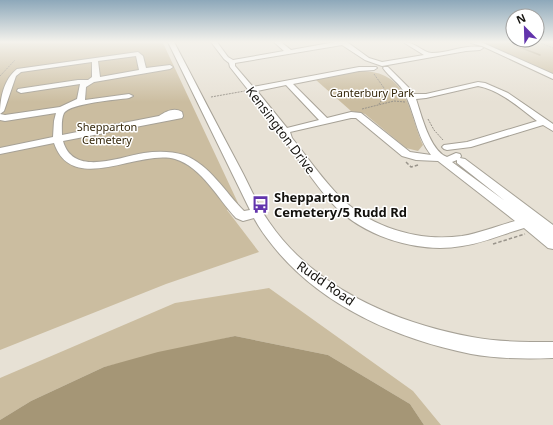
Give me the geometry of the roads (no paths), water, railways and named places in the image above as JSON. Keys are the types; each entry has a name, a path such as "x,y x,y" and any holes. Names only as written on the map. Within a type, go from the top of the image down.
{"street":[{"path":"0,111 13,75 16,72 28,68 74,62"},
{"path":"0,116 5,118 62,110 75,104 81,100 82,86 96,78 95,62"},
{"path":"141,62 143,71"},
{"name":"Rudd Road","path":"181,62 258,213 276,242 308,274 326,287 378,317 438,339 503,351 553,350"},
{"name":"Kensington Drive","path":"232,62 232,66 250,92 285,131 288,139 343,208 379,228 401,236 441,242 462,241 529,225"},
{"path":"371,62 402,85 411,98 423,134 436,155 553,244"},
{"path":"250,92 396,62"},
{"path":"520,62 553,77"},
{"path":"21,91 170,67"},
{"path":"288,83 325,121"},
{"path":"411,98 478,84 486,84 499,91 553,128"},
{"path":"75,104 129,96"},
{"path":"62,110 59,113 58,139 64,155 70,161 82,165 94,165 156,155 177,156 190,161 201,169 240,214 243,216 258,213"},
{"path":"285,131 351,115 358,115 406,154 422,160 436,155 451,159 468,145"},
{"path":"0,151 162,118"},
{"path":"419,121 430,134 456,155 529,225 553,232"},
{"path":"436,155 435,147 468,145 544,122"}],"place":[{"name":"Shepparton Cemetery/5 Rudd Rd","path":"261,204"}],"park label":[{"name":"Canterbury Park","path":"372,93"},
{"name":"Shepparton Cemetery","path":"107,133"}]}
